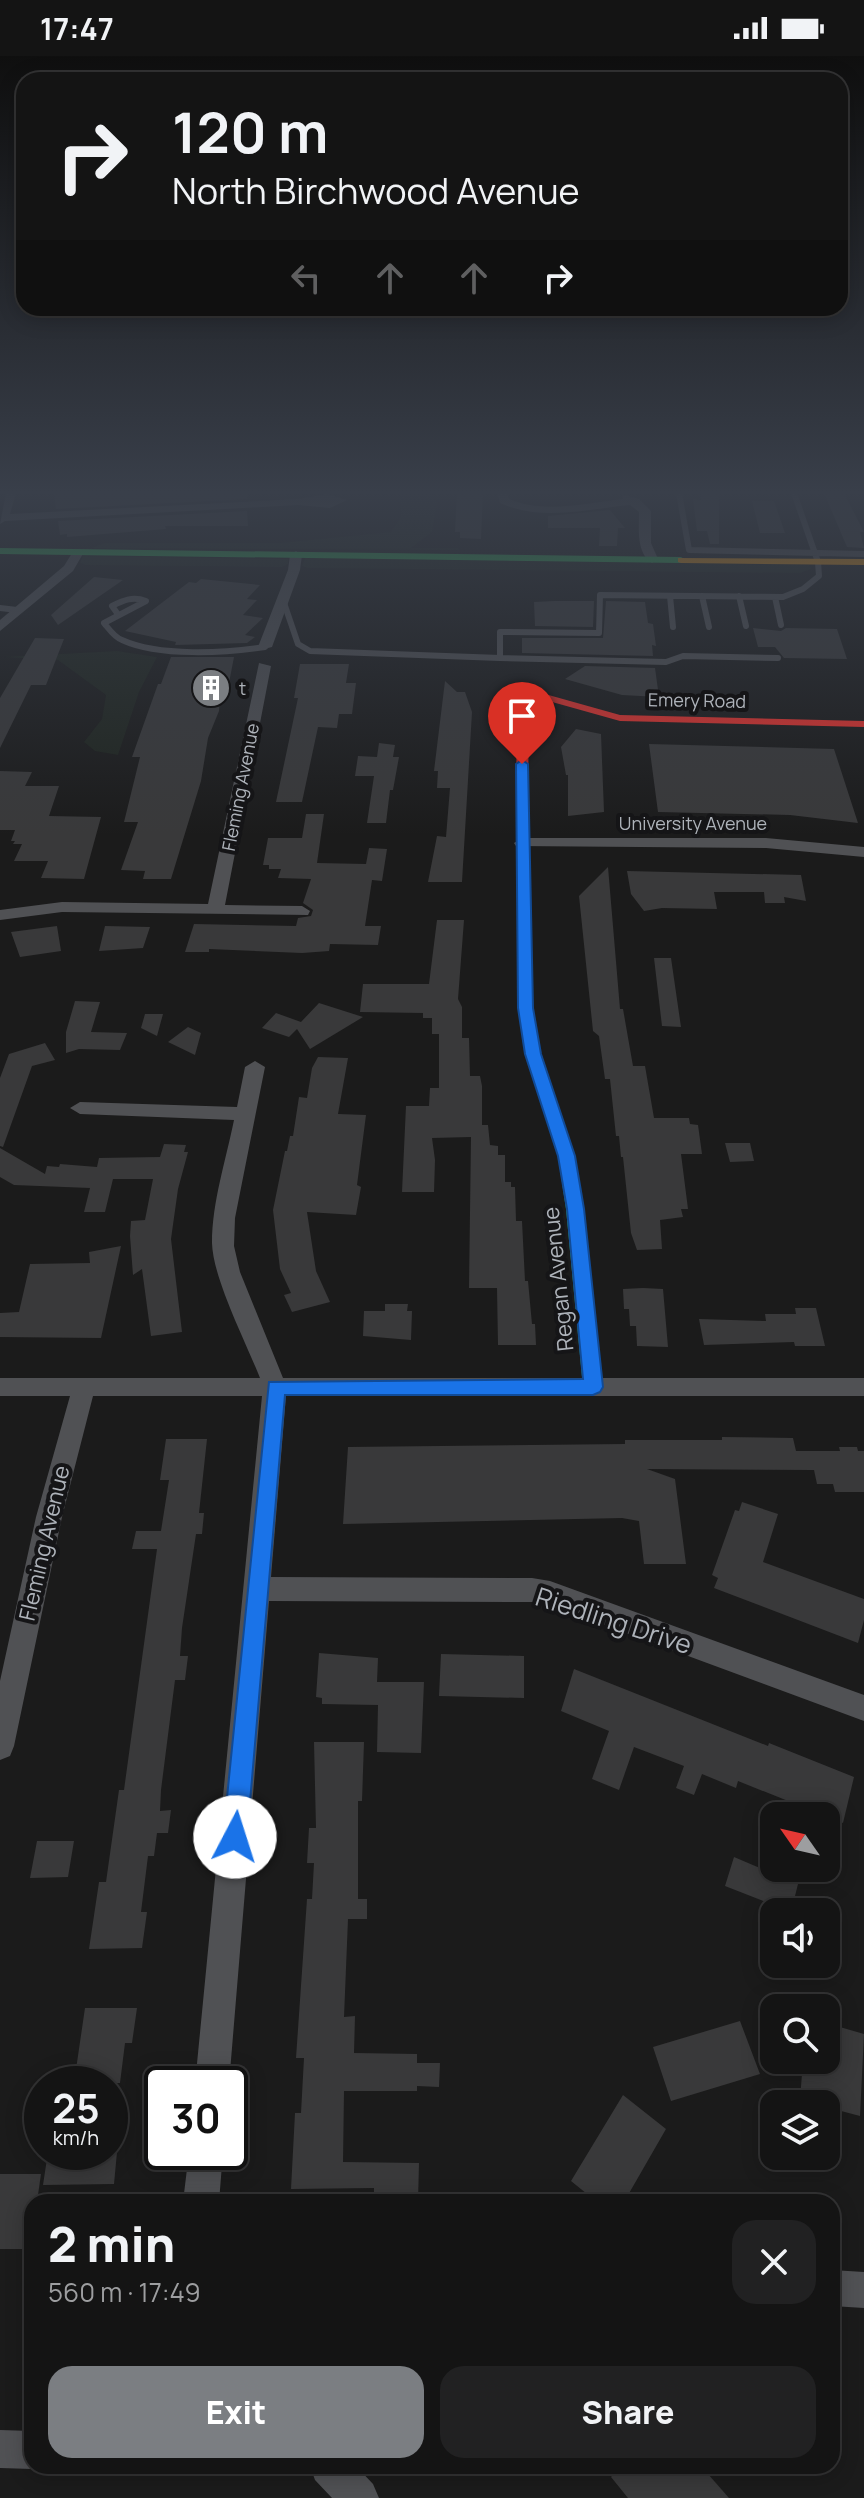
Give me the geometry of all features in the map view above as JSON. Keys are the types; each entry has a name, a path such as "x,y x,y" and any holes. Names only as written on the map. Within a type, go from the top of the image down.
{"main road":[{"name":"Emery Road","path":"532,698 555,698 629,718 864,724"},
{"name":"Regan Avenue","path":"532,698 526,700 522,710 525,1008 533,1054 566,1156 575,1209 593,1387"}],"street":[{"path":"0,627 20,607"},
{"path":"265,647 279,607"},
{"name":"Fleming Avenue","path":"216,908 264,666"},
{"name":"University Avenue","path":"522,843 766,843 864,852"},
{"path":"0,915 62,907 302,911"},
{"path":"214,2066 275,1387 229,1272 223,1246 224,1218 255,1067"},
{"path":"80,1108 243,1114"},
{"path":"0,1387 864,1387"},
{"name":"Fleming Avenue","path":"0,1746 49,1517 84,1387"},
{"name":"Riedling Drive","path":"258,1589 532,1590 550,1593 864,1708"},
{"path":"202,2194 204,2170"},
{"path":"840,2288 864,2290"},
{"path":"0,2449 24,2450"}],"lane":[{"path":"285,607 298,644 310,651 666,662 683,656 778,658"},
{"path":"500,658 500,632 599,633 600,607"},
{"path":"671,607 673,627"},
{"path":"704,607 709,627"},
{"path":"742,607 746,626"},
{"path":"777,607 781,625"},
{"path":"0,608 17,610"},
{"path":"117,613 104,623 119,639 143,645 244,652 265,647"}],"shaded area":[{"path":"117,651 157,657 139,692 118,755 95,751 84,742 102,719 106,695 58,660 4,657"}],"building":[{"path":"60,607 84,607 58,625 51,615"},
{"path":"156,607 251,607 243,615 263,618 245,635 255,637 247,643 175,645 176,642 125,631"},
{"path":"534,607 594,607 593,627 535,626"},
{"path":"606,607 646,607 648,623 653,624 656,646 652,645 653,656 522,653 522,638 603,638"},
{"path":"753,628 781,631 786,628 837,629 847,659 784,658 775,647 758,647"},
{"path":"35,638 64,639 46,685 31,685 0,748 0,698"},
{"path":"171,657 234,657 229,683 221,683 219,711 208,738 201,781 171,879 143,879 145,871 121,870 138,822 124,822 140,757 132,757"},
{"path":"300,664 349,664 346,683 356,683 352,714 339,714 337,728 318,727 302,802 276,802 298,698 294,698"},
{"path":"585,666 655,668 659,697 622,695 565,679"},
{"path":"445,681 457,692 465,692 472,712 462,882 428,882 437,836 446,837 450,788 437,788 438,771 434,771"},
{"path":"576,729 601,734 604,812 568,816 568,775 561,747"},
{"path":"379,743 395,745 393,757 399,757 393,790 390,790 386,823 367,823 374,776 355,776 358,756 377,757"},
{"path":"649,744 834,749 858,823 790,815 658,812"},
{"path":"0,771 32,772 25,786 59,786 49,816 101,817 84,879 41,878 48,861 14,861 22,844 11,841 15,830 0,830"},
{"path":"306,814 324,814 317,863 366,864 369,848 387,849 382,881 372,880 365,926 381,926 378,945 330,944 329,951 302,953 209,949 209,952 185,952 194,924 296,926 298,918 311,916 313,910 303,903 311,879 278,878 281,869 269,869 269,865 263,865 268,838 302,838"},
{"path":"608,867 620,1009 623,1009 633,1066 645,1066 654,1118 689,1118 690,1124 698,1125 702,1154 681,1154 688,1209 681,1209 683,1217 660,1220 662,1249 637,1250 631,1233 610,1079 605,1079 599,1036 593,1031 579,896"},
{"path":"627,871 801,875 806,901 784,897 785,903 765,903 764,892 714,892 717,909 662,908 644,911 631,894"},
{"path":"437,920 464,920 458,999 462,1007 462,1038 469,1038 470,1076 480,1076 482,1125 488,1125 490,1145 498,1146 498,1155 505,1155 505,1182 511,1182 511,1187 515,1187 516,1221 522,1221 525,1281 528,1281 536,1345 498,1345 497,1288 469,1288 471,1137 432,1138 434,1192 402,1192 406,1106 429,1106 430,1088 439,1088 439,1034 432,1034 432,1018 423,1018 423,1013 360,1012 363,984 429,984"},
{"path":"57,926 61,951 20,957 11,932"},
{"path":"105,926 150,927 143,948 99,951"},
{"path":"654,958 671,958 681,1027 662,1026"},
{"path":"75,1001 100,1002 91,1032 127,1033 120,1050 79,1049 66,1053 66,1032"},
{"path":"319,1003 363,1017 310,1049 297,1029 289,1037 262,1028 276,1013 301,1022"},
{"path":"145,1014 163,1014 157,1036 141,1028"},
{"path":"188,1027 201,1033 195,1055 168,1042"},
{"path":"45,1043 55,1060 32,1066 3,1147 0,1146 0,1078 9,1054"},
{"path":"318,1057 348,1058 338,1114 366,1115 357,1185 361,1187 356,1215 307,1212 316,1271 330,1302 292,1312 284,1295 291,1293 280,1269 273,1210 285,1151 290,1136 293,1136 299,1097 307,1098 312,1068"},
{"path":"725,1143 750,1143 754,1161 730,1162"},
{"path":"164,1144 186,1145 184,1152 188,1152 178,1189 171,1239 182,1332 151,1336 142,1269 133,1275 130,1236 131,1221 145,1220 153,1179 113,1179 105,1212 84,1212 90,1188 14,1185 0,1177 0,1148 45,1174 47,1166 59,1167 60,1164 97,1167 99,1158 160,1157"},
{"path":"121,1246 101,1338 0,1337 0,1313 19,1312 30,1264 90,1263 89,1252"},
{"path":"623,1289 663,1289 668,1347 637,1346 636,1326 630,1326 629,1309 624,1309"},
{"path":"385,1304 408,1304 407,1311 412,1311 411,1340 363,1336 364,1311 385,1311"},
{"path":"795,1308 816,1308 825,1346 795,1346 794,1342 704,1345 699,1319 766,1321 765,1314 796,1314"},
{"path":"722,1437 793,1438 796,1451 840,1451 839,1447 857,1447 858,1451 864,1451 864,1492 835,1492 833,1484 817,1484 814,1470 647,1469 675,1479 686,1564 644,1564 639,1521 622,1518 343,1524 348,1447 625,1444 625,1440 722,1440"},
{"path":"166,1439 207,1439 199,1513 204,1513 202,1534 196,1534 182,1628 180,1656 188,1656 185,1680 175,1680 161,1790 160,1811 171,1810 168,1833 157,1833 154,1856 148,1856 141,1912 147,1912 142,1948 89,1949 99,1882 106,1882 119,1790 124,1790 157,1549 132,1549 136,1531 161,1531 169,1480 160,1480"},
{"path":"742,1502 778,1514 763,1562 864,1599 864,1620 858,1643 714,1588 718,1578 712,1575 735,1510 739,1511"},
{"path":"319,1653 378,1658 377,1682 424,1682 421,1753 377,1752 378,1705 322,1704 322,1698 316,1697"},
{"path":"441,1654 524,1656 524,1698 439,1696"},
{"path":"574,1669 768,1746 769,1743 854,1777 843,1823 840,1822 840,1802 790,1802 738,1781 736,1788 702,1774 694,1795 676,1788 684,1766 634,1747 619,1790 592,1779 609,1731 561,1711"},
{"path":"314,1742 364,1742 362,1801 358,1801 358,1899 367,1899 367,1919 348,1919 344,2017 355,2016 354,2053 417,2054 417,2063 440,2063 439,2087 417,2086 417,2091 344,2091 343,2162 419,2163 418,2194 374,2194 374,2188 291,2189 295,2113 301,2113 304,2058 296,2058 307,1899 312,1899 314,1863 307,1863 309,1828 316,1828"},
{"path":"37,1841 74,1841 68,1877 30,1878"},
{"path":"734,1857 760,1868 760,1882 798,1884 794,1898 760,1900 725,1886"},
{"path":"85,2008 137,2008 132,2043 125,2043 122,2066 76,2066"},
{"path":"740,2021 760,2074 671,2101 653,2047"},
{"path":"840,2027 864,2034 860,2116 840,2111 840,2090 801,2090 802,2074 840,2074"},
{"path":"623,2095 666,2129 629,2194 587,2194 571,2181"},
{"path":"45,2170 115,2170 114,2184 43,2185"},
{"path":"0,2174 41,2174 38,2194 24,2194 24,2249 0,2249"},
{"path":"614,2474 708,2474 729,2498 628,2498 611,2477"}],"traffic: fast":[{"path":"522,800 525,1008 533,1054 566,1156 575,1209 593,1387"}],"traffic: jam":[{"path":"522,800 523,704 532,698 545,697 620,718 864,724"}],"place":[{"name":"t","path":"211,688"}],"route":[{"path":"235,1837 275,1387 593,1387 575,1209 566,1156 533,1054 525,1008 522,764"}]}
